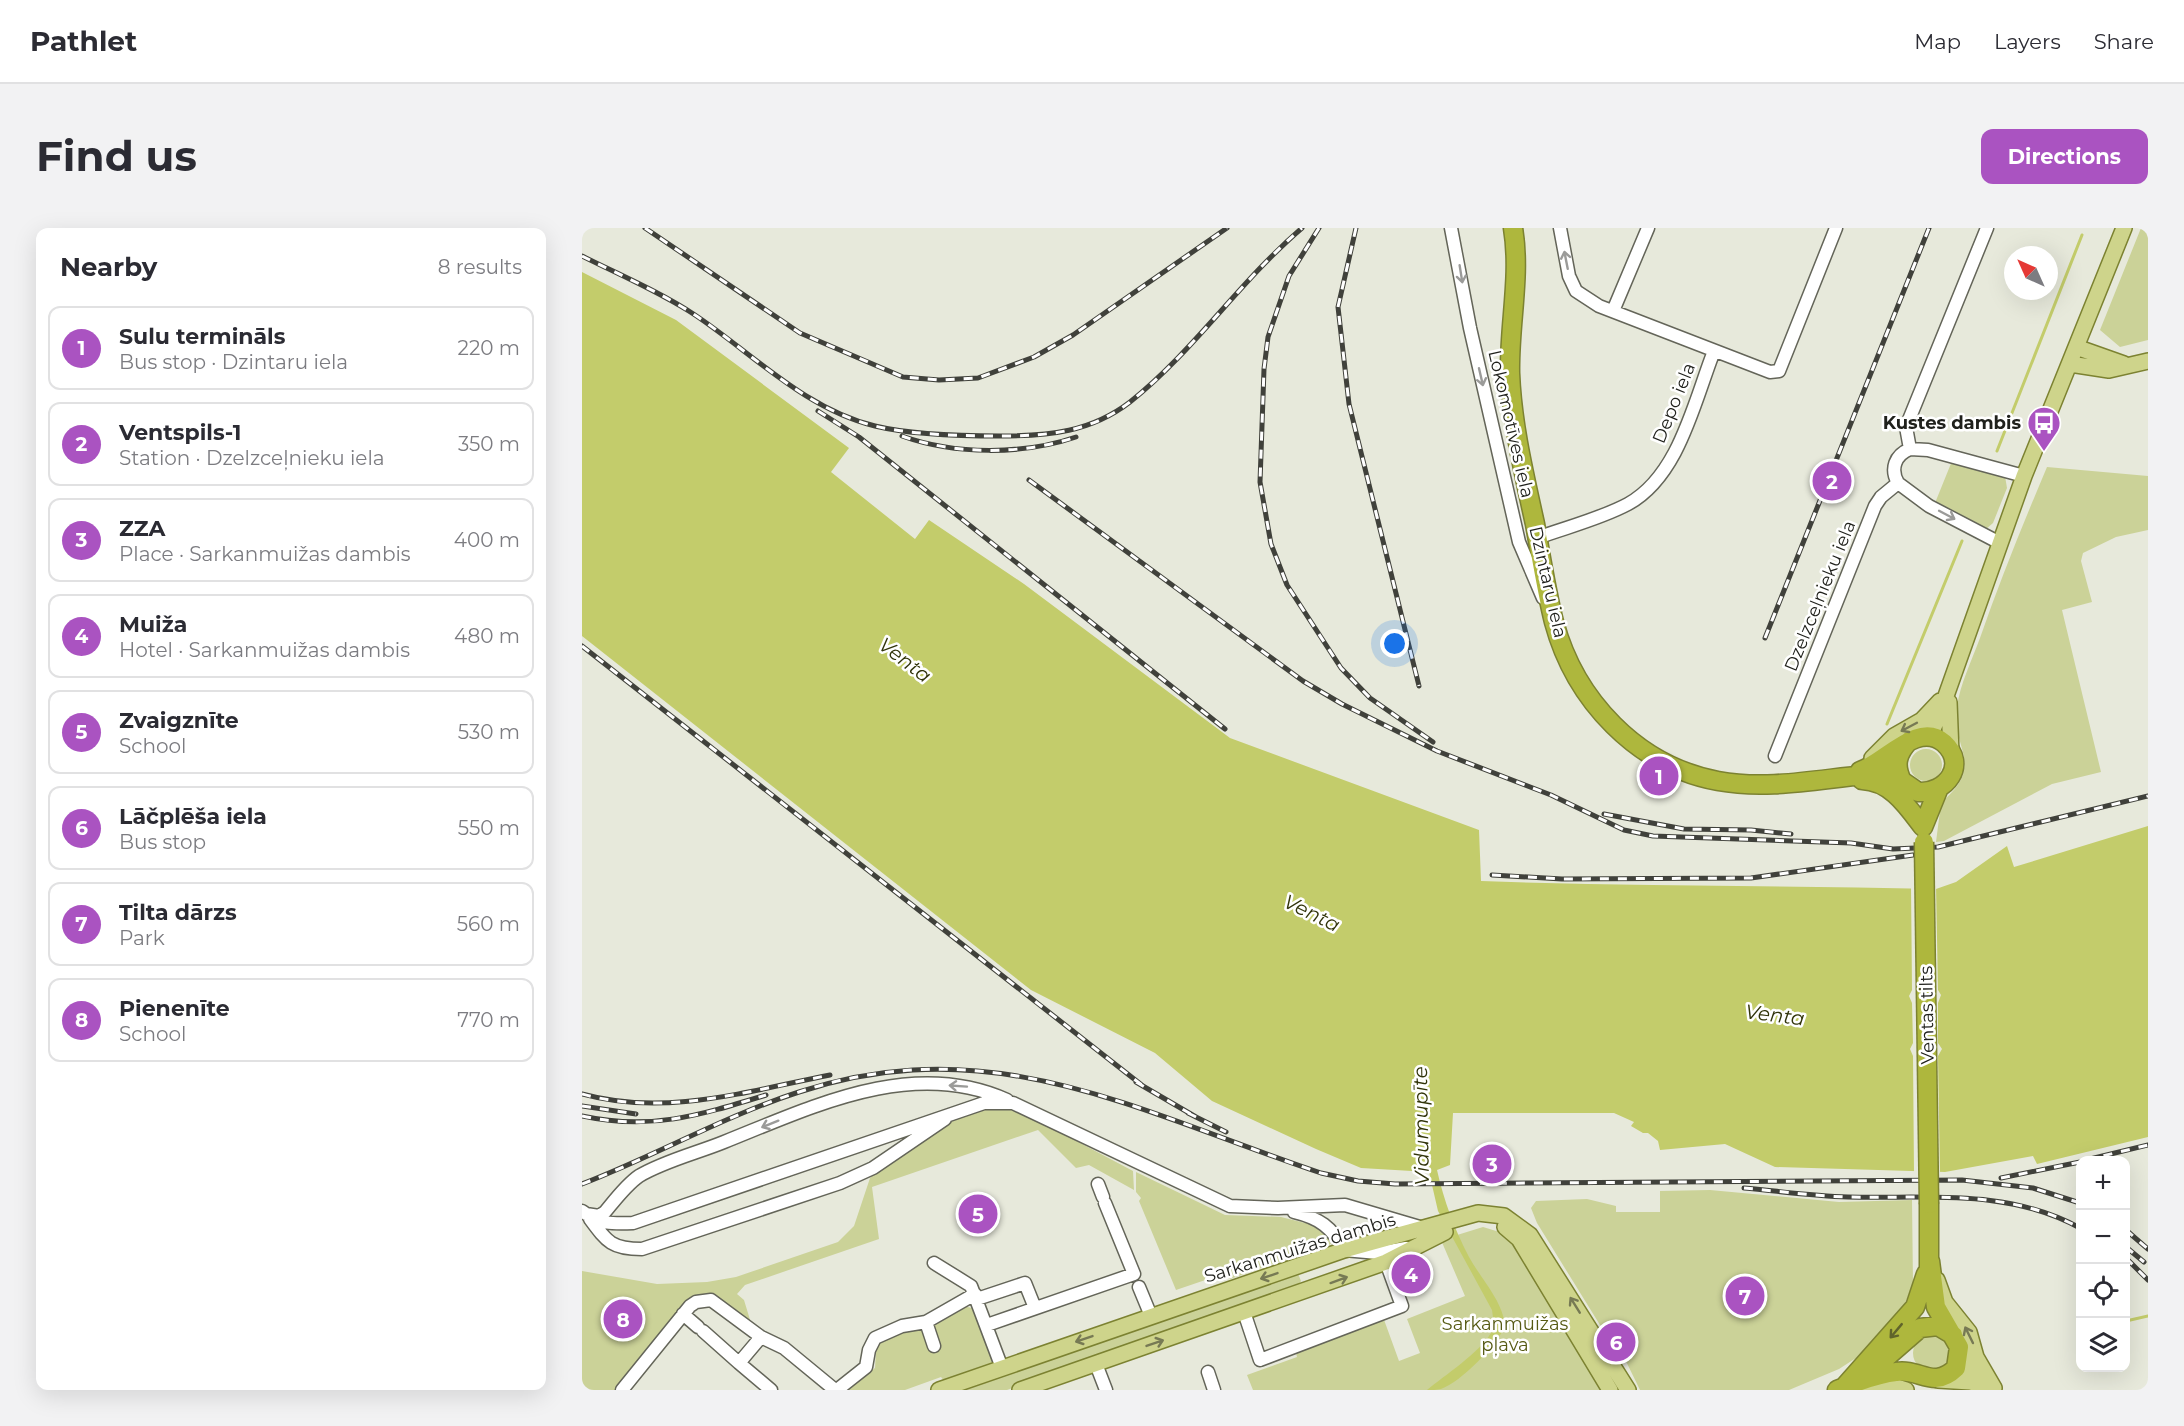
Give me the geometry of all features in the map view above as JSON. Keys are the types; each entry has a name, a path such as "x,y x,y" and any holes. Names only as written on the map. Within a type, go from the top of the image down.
{"highway":[{"name":"Dzintaru iela","path":"1513,228 1516,267 1511,346 1511,393 1518,442 1554,622 1572,668 1594,704 1623,734 1660,760 1696,775 1737,784 1782,784 1830,778"},
{"path":"1830,778 1870,768 1915,739 1933,737 1944,743 1951,753 1952,774 1938,790 1924,834"},
{"path":"1915,739 1901,750 1897,761 1898,773 1909,788 1924,834"},
{"path":"1830,778 1898,773"},
{"path":"1830,778 1880,783 1906,805 1924,834"},
{"path":"1909,788 1928,793 1938,790"},
{"name":"Ventas tilts","path":"1924,834 1930,1261"},
{"path":"1841,1388 1907,1342 1920,1328 1928,1311 1930,1261"},
{"path":"1841,1388 1898,1371 1911,1383 1938,1380 1956,1368 1960,1354 1953,1335 1936,1307 1930,1261"},
{"path":"1841,1388 1915,1306 1922,1293 1930,1261"},
{"path":"1920,1328 1938,1326 1953,1335"},
{"path":"1907,1342 1905,1361 1911,1383"}],"main road":[{"path":"1915,739 1933,729 2024,476 2124,228"},
{"path":"2076,347 2130,366"},
{"path":"2070,364 2109,370 2148,361"},
{"path":"1950,687 1948,718 1951,753"},
{"path":"1830,778 1870,760 1894,736 1922,720 1950,687"},
{"name":"Sarkanmuižas dambis","path":"939,1390 1344,1250 1434,1230 1463,1221 1478,1213 1492,1213 1515,1222 1528,1234 1629,1390"},
{"name":"Sarkanmuižas dambis","path":"1463,1221 1492,1222 1504,1226 1519,1239 1610,1390"},
{"name":"Sarkanmuižas dambis","path":"1020,1390 1386,1262 1414,1246 1434,1230"},
{"path":"1930,1261 1945,1302 1969,1332 1976,1357 1996,1389"},
{"path":"1960,1354 1965,1367 1996,1389"},
{"path":"1938,1380 1970,1382 1996,1389"},
{"path":"1969,1390 1996,1389"}],"street":[{"name":"Lokomotīves iela","path":"1451,228 1470,328 1519,542 1554,622"},
{"path":"1560,228 1569,276 1576,291 1612,311 1714,351"},
{"path":"1612,311 1648,228"},
{"name":"Depo iela","path":"1537,538 1629,503 1663,475 1676,451 1714,351 1770,372 1779,371 1836,228"},
{"path":"1910,449 1906,427 1987,228"},
{"path":"2000,543 1931,507 1898,483 1895,463 1899,456 1910,449 1928,450 2024,476"},
{"name":"Dzelzceļnieku iela","path":"1775,756 1875,506 1898,483"},
{"path":"584,1212 599,1216 640,1176 852,1093 889,1087 961,1085 981,1089 1013,1103 1230,1206 1278,1208 1345,1205 1434,1230"},
{"path":"584,1212 595,1221 610,1225 633,1223 957,1110 984,1102 1013,1103"},
{"path":"584,1212 608,1242 623,1249 642,1249 840,1183 873,1168 957,1110"},
{"path":"1098,1184 1151,1316"},
{"path":"1334,1232 1333,1221 1338,1211 1345,1205"},
{"path":"1278,1208 1323,1222 1334,1232 1344,1250 1378,1253 1414,1246"},
{"path":"1244,1312 1260,1360 1402,1306 1386,1262"},
{"path":"934,1263 972,1286 1002,1368"},
{"path":"987,1325 1035,1308 1137,1280"},
{"path":"625,1389 683,1314 696,1302 711,1300 761,1337 784,1348 836,1390 866,1367 869,1350 876,1338 902,1326 926,1322 976,1297 1025,1283 1035,1308"},
{"path":"683,1314 771,1390"},
{"path":"926,1322 934,1346"},
{"path":"739,1362 761,1337"},
{"path":"1096,1364 1106,1390"},
{"path":"1208,1372 1214,1390"}],"green space":[{"path":"2141,228 2148,229 2148,340 2120,347 2100,330"},
{"path":"1952,461 2005,476 2007,488 1993,523 1985,530 1935,503"},
{"path":"2047,467 2148,476 2148,530 2116,537 2083,553 2081,561 2092,602 2062,610 2101,772 2052,784 1944,841 1936,842 1941,803 1955,789 1965,767 1956,722 1961,690 2004,573"},
{"path":"1926,749 1938,753 1942,765 1938,777 1926,781 1914,777 1910,765 1914,753"},
{"path":"1006,1107 1050,1127 1133,1171 1134,1190 1089,1165 1076,1168 1038,1130 872,1187 879,1239 745,1285 737,1294 744,1300 751,1323 713,1296 689,1301 616,1390 582,1390 582,1271 657,1284 707,1282 736,1277 838,1242 854,1226 870,1178 886,1164 947,1121 982,1108"},
{"path":"1136,1172 1225,1215 1281,1217 1309,1223 1307,1220 1332,1238 1332,1243 1319,1251 1318,1248 1230,1279 1220,1275 1176,1290 1139,1201 1141,1198 1136,1192"},
{"path":"1710,1190 1839,1202 1912,1200 1913,1284 1903,1308 1873,1343 1856,1358 1839,1369 1789,1390 1640,1390 1620,1349 1623,1346 1616,1337 1612,1339 1600,1325 1537,1223 1531,1208 1536,1201 1587,1199 1616,1206 1616,1212 1660,1212 1660,1191"},
{"name":"Sarkanmuižas pļava","path":"1483,1227 1506,1234 1515,1242 1605,1390 1253,1390 1247,1375 1297,1357 1295,1349 1383,1317 1399,1361 1420,1353 1407,1319 1465,1296 1441,1240"},
{"path":"1297,1271 1301,1281 1296,1288 1007,1390 952,1390"},
{"path":"963,1306 972,1308 994,1363 945,1382 941,1377 905,1390 845,1390 875,1368 879,1343 904,1330 921,1331"},
{"path":"1932,1334 1945,1340 1951,1353 1945,1366 1932,1372 1919,1366 1913,1353 1919,1340"}],"water":[{"path":"582,272 676,320 849,448 831,472 915,539 929,520 1024,584 1230,738 1479,830 1481,881 1936,889 1956,882 2007,846 2014,867 2148,826 2148,1137 2037,1164 2033,1156 1945,1172 1775,1167 1725,1144 1660,1150 1658,1141 1648,1133 1643,1133 1631,1126 1634,1122 1614,1113 1453,1113 1450,1165 1437,1170 1446,1204 1459,1236 1469,1257 1496,1299 1505,1326 1494,1343 1468,1371 1441,1389 1427,1390 1479,1348 1493,1328 1492,1310 1438,1211 1429,1172 1361,1168 1316,1149 1212,1101 1155,1053 1031,990 582,636"}],"pier":[{"path":"1911,885 1936,886 1938,990 1941,995 1938,1003 1938,1043 1942,1049 1938,1056 1940,1175 1914,1174 1913,1056 1910,1049 1913,1043 1912,1003 1909,996 1912,990"}],"waterway":[{"path":"1997,451 2082,235"},
{"path":"1887,724 1962,541"},
{"path":"2130,1320 2148,1316"}],"railway":[{"path":"645,228 800,333 903,377 939,380 978,378 1034,357 1073,335 1227,228"},
{"path":"582,256 682,307 802,393 850,418 889,429 921,433 1019,436 1053,433 1085,426 1130,402 1175,361 1258,270 1302,228"},
{"path":"1319,228 1289,276 1268,337 1264,369 1260,482 1271,544 1287,585 1341,668 1370,698 1433,742"},
{"path":"1356,228 1338,307 1349,404 1419,686"},
{"path":"1765,638 1929,228"},
{"path":"818,411 859,437 1225,729"},
{"path":"902,436 944,447 989,450 1034,447 1076,437"},
{"path":"1029,480 1303,681 1342,704 1437,751 1551,795 1624,830 1653,836 1851,843 1893,849 1938,847 2148,796"},
{"path":"582,646 1143,1086"},
{"path":"1604,814 1684,829 1751,830 1791,834"},
{"path":"1492,875 1562,879 1751,878 1913,855"},
{"path":"582,1184 717,1124 799,1092 870,1075 937,1069 1002,1074 1065,1086 1128,1104 1321,1173 1358,1181 1395,1184 1962,1180 2033,1188 2076,1202"},
{"path":"582,1094 644,1103 675,1102 737,1094 830,1075"},
{"path":"1136,1082 1196,1117"},
{"path":"582,1116 631,1122 676,1119 766,1095"},
{"path":"582,1106 636,1114"},
{"path":"1188,1113 1226,1132"},
{"path":"2103,1156 2148,1145"},
{"path":"2001,1178 2076,1163"},
{"path":"1744,1188 1809,1195 1937,1197 1996,1201 2052,1215 2076,1226"},
{"path":"2130,1233 2148,1249"},
{"path":"2130,1250 2144,1262"},
{"path":"2130,1262 2148,1280"}],"place":[{"name":"Kustes dambis","path":"2044,452"},
{"name":"Ventspils-1","path":"1832,481"},
{"name":"Sulu termināls","path":"1659,776"},
{"name":"ZZA","path":"1492,1164"},
{"name":"Zvaigznīte","path":"978,1214"},
{"name":"Muiža","path":"1411,1274"},
{"name":"Tilta dārzs","path":"1745,1296"},
{"name":"Pienenīte","path":"623,1319"},
{"name":"Lāčplēša iela","path":"1616,1342"}],"water label":[{"name":"Venta","path":"905,660"},
{"name":"Venta","path":"1312,913"},
{"name":"Venta","path":"1775,1015"},
{"name":"Vidumupīte","path":"1421,1126"}]}
